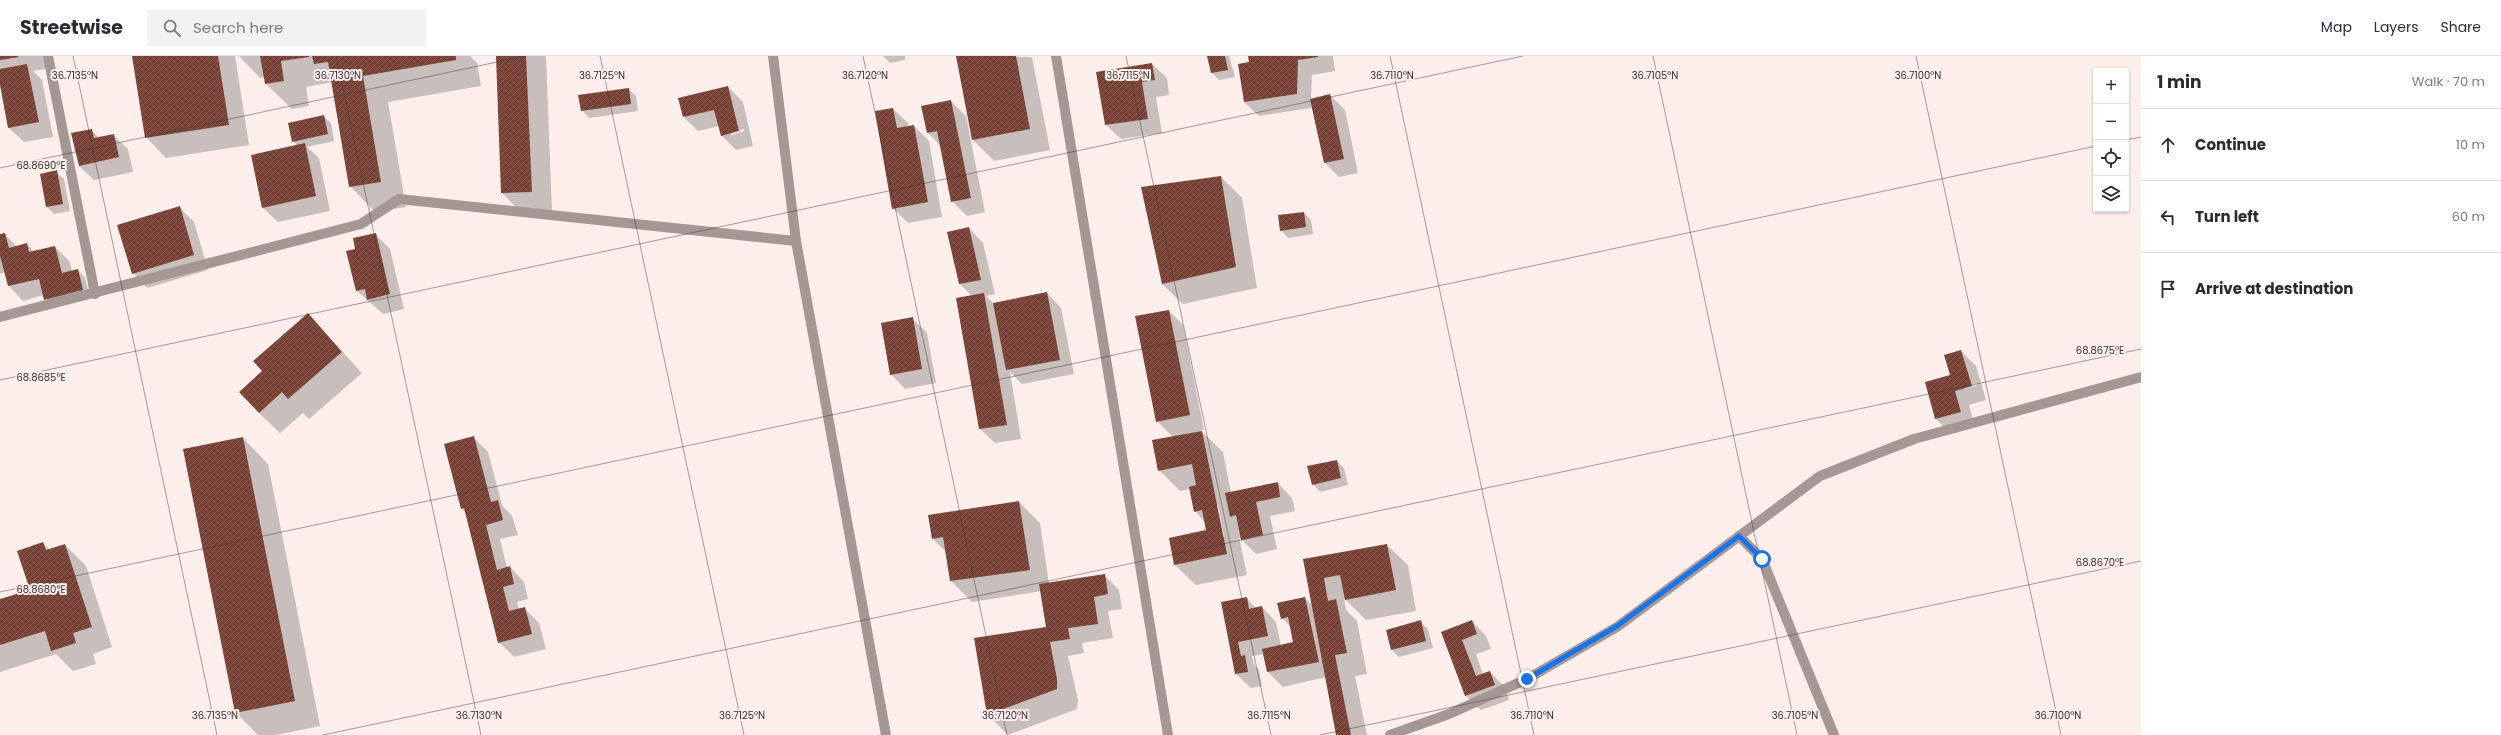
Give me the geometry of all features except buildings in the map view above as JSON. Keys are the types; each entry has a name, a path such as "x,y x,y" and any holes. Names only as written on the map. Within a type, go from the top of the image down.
{"street":[{"path":"48,56 95,294"},
{"path":"773,56 796,241 886,735"},
{"path":"1056,56 1168,735"},
{"path":"0,317 95,294 361,224 399,199 796,241"},
{"path":"1390,735 1449,714 1527,679 1617,626 1820,476 1914,439 2141,377"},
{"path":"1739,536 1762,559 1834,735"}],"route":[{"path":"1527,679 1617,626 1739,536 1762,559"}]}
